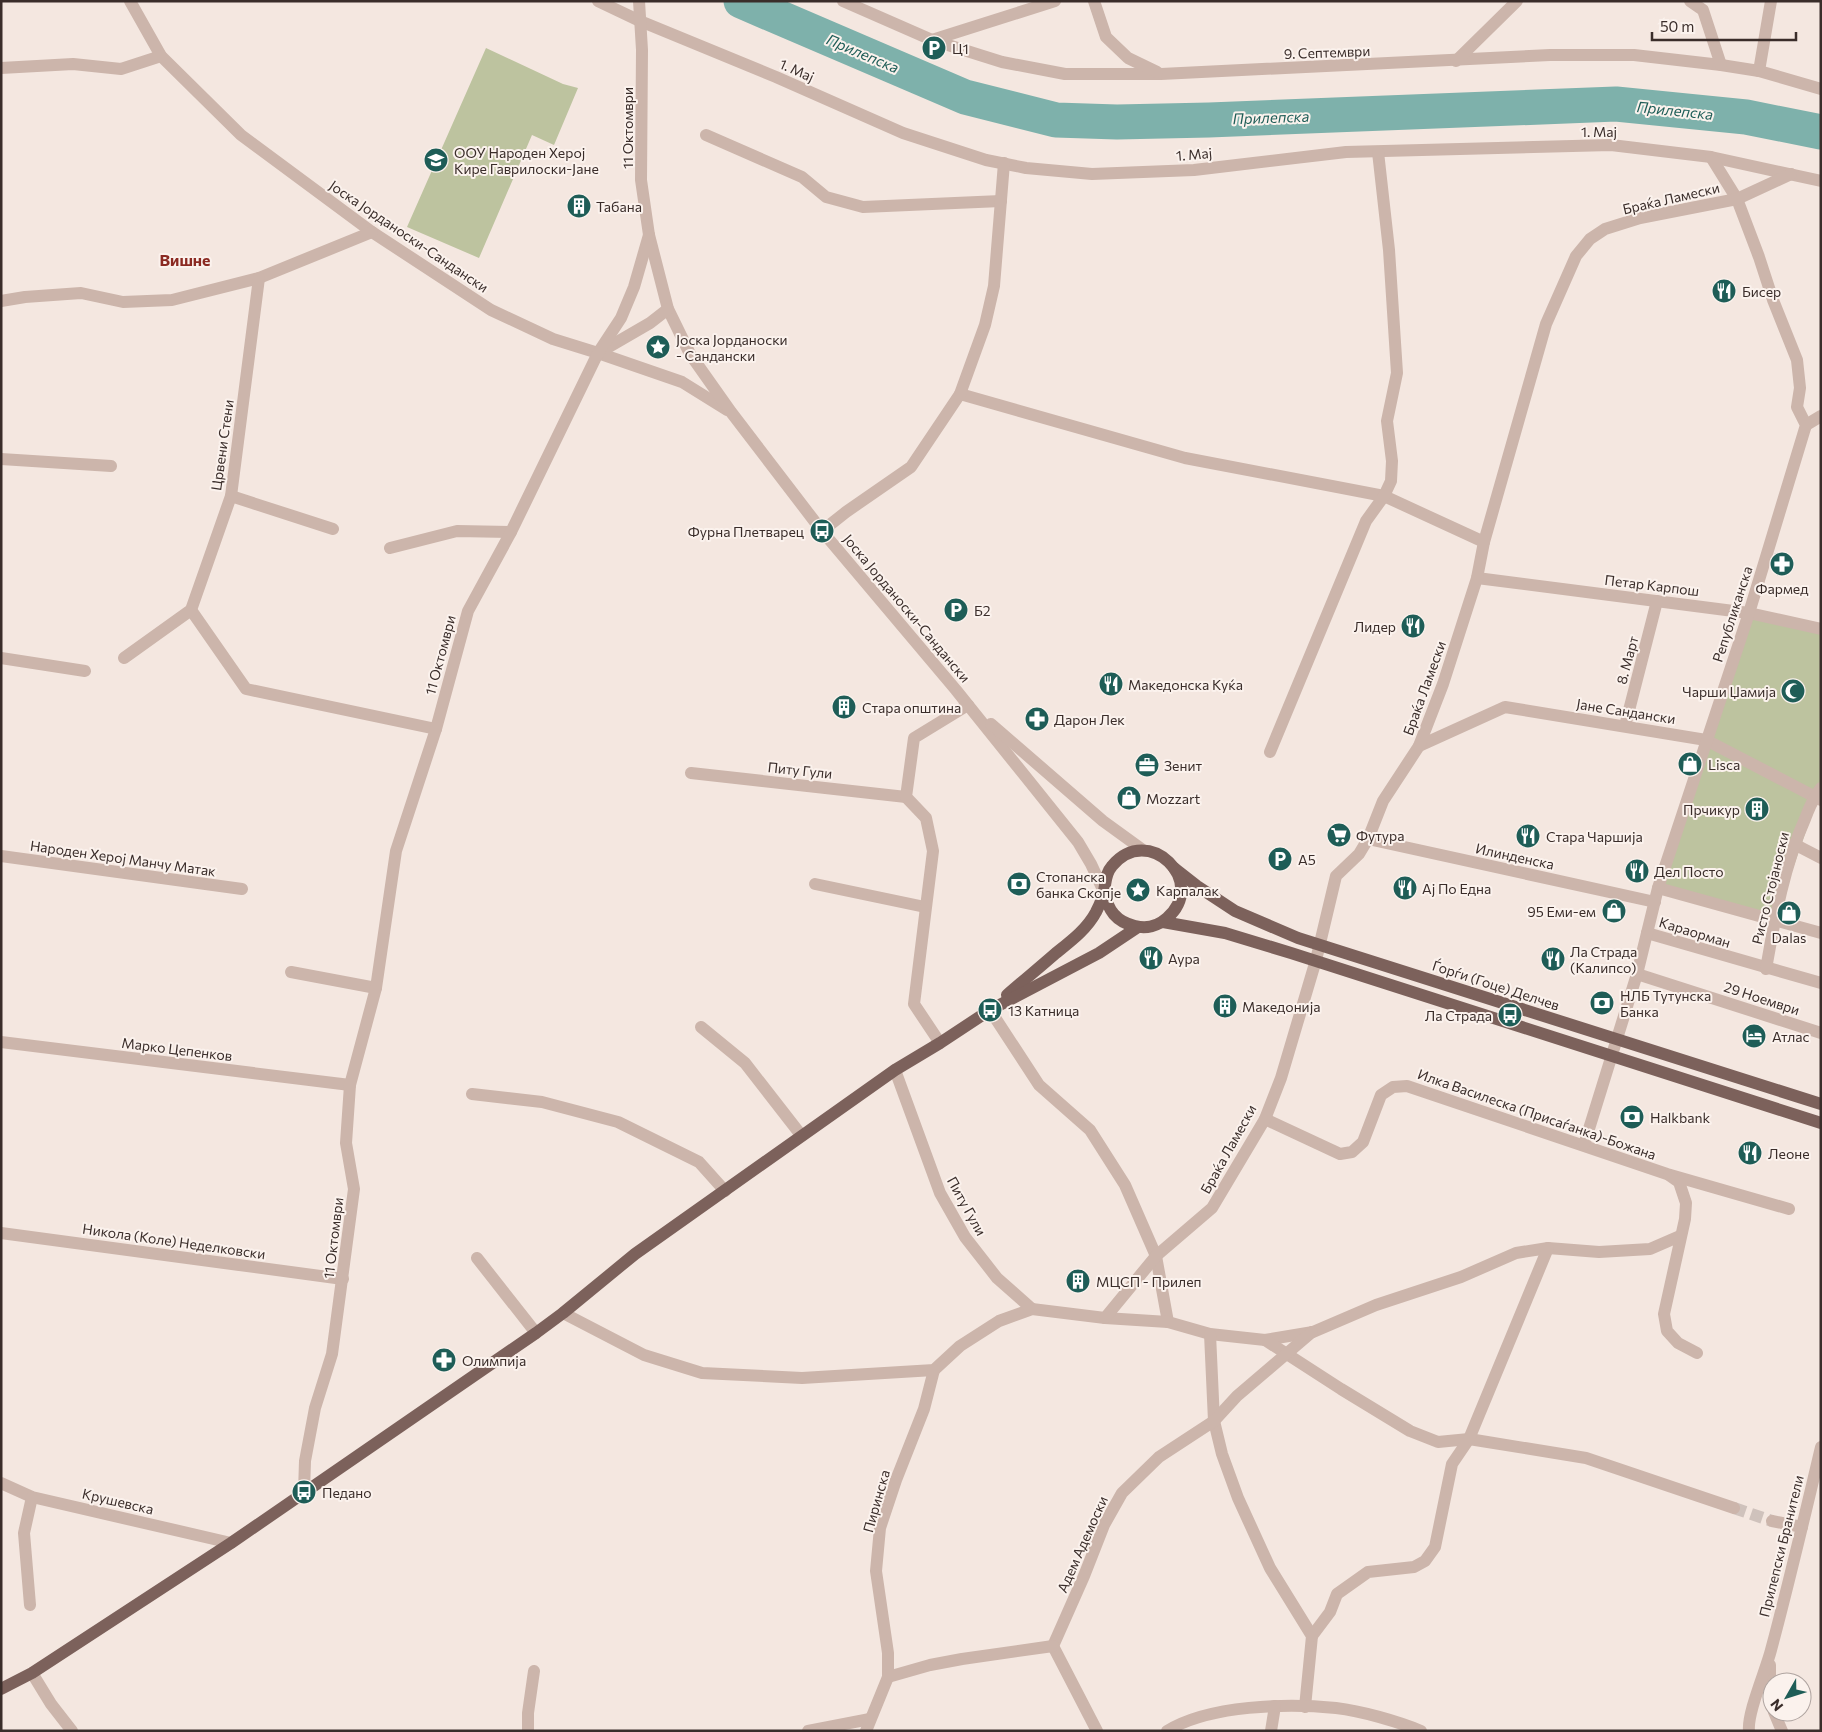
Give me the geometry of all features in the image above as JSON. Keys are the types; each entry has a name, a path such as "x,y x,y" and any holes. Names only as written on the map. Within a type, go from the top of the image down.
{"main road":[{"path":"1143,850 1155,852 1166,859 1174,868 1180,885 1178,903 1172,914 1162,922 1151,927 1138,927 1125,924 1114,916 1107,905 1104,892 1105,879 1114,863 1130,852 1143,850"},
{"name":"Ѓорѓи (Гоце) Делчев","path":"1174,868 1197,886 1236,911 1298,938 1821,1104"},
{"path":"1,1689 32,1673 231,1543 536,1333 635,1254 802,1135 895,1070 940,1044 990,1010 1083,930 1095,913 1104,892"},
{"path":"1162,922 1224,933 1316,960 1821,1123"},
{"path":"990,1010 1099,953 1138,927"}],"street":[{"name":"Јоска Јорданоски-Сандански","path":"130,1 160,56 240,135 372,232 491,310 553,339 682,382 732,412"},
{"name":"1. Мај","path":"598,1 640,21 776,77 902,133 986,160 1026,168 1092,174 1194,170 1346,152 1611,145 1711,157 1821,181"},
{"name":"11 Октомври","path":"639,1 642,50 641,180 649,235 668,309"},
{"name":"9. Септември","path":"843,1 932,40 1002,62 1065,74 1162,74 1550,56 1634,55 1721,64 1759,71 1821,89"},
{"path":"932,40 1055,1"},
{"path":"1094,1 1106,37 1128,58 1162,74"},
{"path":"1456,61 1517,1"},
{"path":"1690,1 1704,6 1721,64"},
{"path":"1759,71 1772,1"},
{"path":"1,68 74,64 121,69 160,56"},
{"path":"706,135 802,178 826,197 863,207 1000,201"},
{"path":"1270,752 1366,521 1384,496 1391,480 1392,461 1387,421 1397,373 1389,250 1378,152"},
{"path":"1711,157 1737,198 1773,300 1797,360 1800,388 1797,407 1806,425 1821,416"},
{"name":"Јоска Јорданоски-Сандански","path":"822,531 911,467 960,394 985,325 994,286 1004,163"},
{"name":"Браќа Ламески","path":"1105,1318 1156,1256 1212,1208 1265,1119 1281,1078 1316,960 1336,876 1359,854 1368,839 1383,801 1419,746 1443,684 1477,578 1484,542 1546,324 1576,256 1590,239 1605,229 1640,218 1737,198 1791,174"},
{"path":"1,301 25,297 81,293 123,302 172,300 260,278 372,232"},
{"name":"11 Октомври","path":"304,1492 305,1461 315,1408 332,1354 354,1189 346,1143 350,1085 376,988 396,851 436,729 468,611 511,532 598,353 621,318 634,287 649,235"},
{"name":"Црвени Стени","path":"191,610 231,496 260,278"},
{"name":"Јоска Јорданоски-Сандански","path":"668,309 690,354 732,412 822,531 968,705 1078,842 1104,892"},
{"path":"598,353 650,323 668,309"},
{"path":"960,394 1184,458 1384,496 1484,542"},
{"name":"Републиканска","path":"1584,1145 1637,974 1658,888 1749,613 1806,425"},
{"path":"1,459 111,466"},
{"path":"231,496 333,529"},
{"path":"390,548 457,531 511,532"},
{"name":"Петар Карпош","path":"1477,578 1749,613 1821,629"},
{"name":"8. Март","path":"1625,726 1657,601"},
{"path":"124,658 191,610 246,689 436,729"},
{"path":"1,658 85,671"},
{"name":"Јоска Јорданоски-Сандански","path":"968,705 1103,821 1143,850"},
{"path":"940,1044 914,1004 933,851 926,818 906,797 914,738 968,705"},
{"name":"Јане Сандански","path":"1419,746 1504,707 1706,740 1819,795"},
{"name":"Питу Гули","path":"691,773 906,797"},
{"name":"Ристо Стојаноски","path":"1766,969 1775,920 1794,844 1819,795"},
{"name":"Илинденска","path":"1368,839 1655,902"},
{"path":"1794,844 1821,858"},
{"name":"Народен Херој Манчу Матак","path":"1,856 242,889"},
{"path":"815,884 925,907"},
{"path":"1658,888 1821,933"},
{"name":"Караорман","path":"1647,933 1766,969 1821,983"},
{"path":"291,972 376,988"},
{"name":"29 Ноември","path":"1637,974 1821,1033"},
{"path":"990,1010 1039,1085 1090,1130 1125,1185 1156,1256 1168,1322"},
{"path":"701,1027 744,1063 802,1135"},
{"name":"Марко Цепенков","path":"1,1042 350,1085"},
{"name":"Питу Гули","path":"895,1070 940,1193 965,1237 997,1278 1032,1309"},
{"name":"Илка Василеска (Присаѓанка)-Божана","path":"1265,1119 1340,1154 1352,1152 1363,1142 1381,1095 1393,1087 1408,1086 1667,1174 1789,1209"},
{"path":"472,1094 542,1102 618,1122 699,1162 725,1190"},
{"name":"Илка Василеска (Присаѓанка)-Божана","path":"1667,1174 1679,1182 1686,1203 1685,1219 1664,1314 1667,1330 1678,1343 1697,1353"},
{"name":"Никола (Коле) Неделковски","path":"1,1233 343,1278"},
{"path":"563,1313 644,1355 702,1373 802,1378 934,1370 960,1346 976,1336 999,1322 1032,1309 1105,1318 1168,1322 1210,1334 1265,1340 1313,1332 1376,1306 1461,1277 1516,1253 1548,1248 1599,1252 1650,1249 1680,1236"},
{"path":"1305,1707 1312,1636 1330,1612 1337,1594 1368,1572 1414,1568 1425,1561 1435,1547 1452,1464 1469,1439 1548,1248"},
{"path":"478,1258 536,1333"},
{"name":"Адем Адемоски","path":"1053,1646 1104,1525 1122,1493 1159,1457 1214,1421 1237,1396 1313,1332"},
{"path":"1210,1334 1214,1421 1222,1454 1246,1515 1270,1568 1312,1636"},
{"path":"1265,1340 1341,1390 1410,1430 1438,1442 1469,1439 1586,1458 1734,1508"},
{"name":"Пиринска","path":"868,1725 888,1677 888,1653 876,1571 880,1528 896,1480 924,1409 934,1370"},
{"name":"Прилепски Бранители","path":"1749,1731 1757,1693 1770,1653 1821,1447"},
{"name":"Крушевска","path":"1,1483 32,1497 231,1543"},
{"path":"30,1605 24,1533 32,1497"},
{"path":"1772,1521 1802,1527"},
{"path":"888,1677 962,1658 1053,1646 1097,1731"},
{"name":"Прилепски Бранители","path":"1770,1653 1770,1672"},
{"path":"528,1731 528,1713 534,1671"},
{"path":"32,1673 51,1704 72,1731"},
{"path":"1271,1731 1275,1706"},
{"path":"1167,1731 1179,1724 1226,1711 1275,1706 1336,1708 1399,1722 1421,1731"},
{"path":"808,1731 868,1725"}],"green space":[{"path":"486,48 563,84 578,88 554,145 532,135 479,258 407,227"},
{"path":"1749,613 1821,629 1821,788 1775,920 1658,888"}],"waterway":[{"name":"Прилепска","path":"741,1 965,97 1056,120 1117,122 1209,120 1616,104 1746,117 1821,132"}],"tunnel":[{"path":"1734,1508 1772,1521"}],"place":[{"name":"Ц1","path":"934,48"},
{"name":"ООУ Народен Херој Кире Гаврилоски-Јане","path":"436,160"},
{"name":"Табана","path":"579,206"},
{"name":"Бисер","path":"1724,291"},
{"name":"Јоска Јорданоски - Сандански","path":"658,347"},
{"name":"Фурна Плетварец","path":"822,531"},
{"name":"Фармед","path":"1782,564"},
{"name":"Б2","path":"956,610"},
{"name":"Лидер","path":"1413,626"},
{"name":"Македонска Куќа","path":"1111,684"},
{"name":"Чарши Џамија","path":"1793,691"},
{"name":"Стара општина","path":"844,707"},
{"name":"Дарон Лек","path":"1037,719"},
{"name":"Lisca","path":"1690,764"},
{"name":"Зенит","path":"1147,765"},
{"name":"Mozzart","path":"1129,798"},
{"name":"Прчикур","path":"1757,809"},
{"name":"Футура","path":"1339,835"},
{"name":"Стара Чаршија","path":"1528,836"},
{"name":"А5","path":"1280,859"},
{"name":"Дел Посто","path":"1637,871"},
{"name":"Стопанска банка Скопје","path":"1019,884"},
{"name":"Ај По Една","path":"1405,888"},
{"name":"Карпалак","path":"1138,890"},
{"name":"95 Еми-ем","path":"1614,911"},
{"name":"Dalas","path":"1789,913"},
{"name":"Аура","path":"1151,958"},
{"name":"Ла Страда (Калипсо)","path":"1553,959"},
{"name":"НЛБ Тутунска Банка","path":"1602,1003"},
{"name":"Македонија","path":"1225,1006"},
{"name":"13 Катница","path":"990,1010"},
{"name":"Ла Страда","path":"1510,1015"},
{"name":"Атлас","path":"1754,1036"},
{"name":"Halkbank","path":"1632,1117"},
{"name":"Леоне","path":"1750,1153"},
{"name":"МЦСП - Прилеп","path":"1078,1281"},
{"name":"Олимпија","path":"444,1360"},
{"name":"Педано","path":"304,1492"}],"district":[{"name":"Вишне","path":"185,259"}]}
